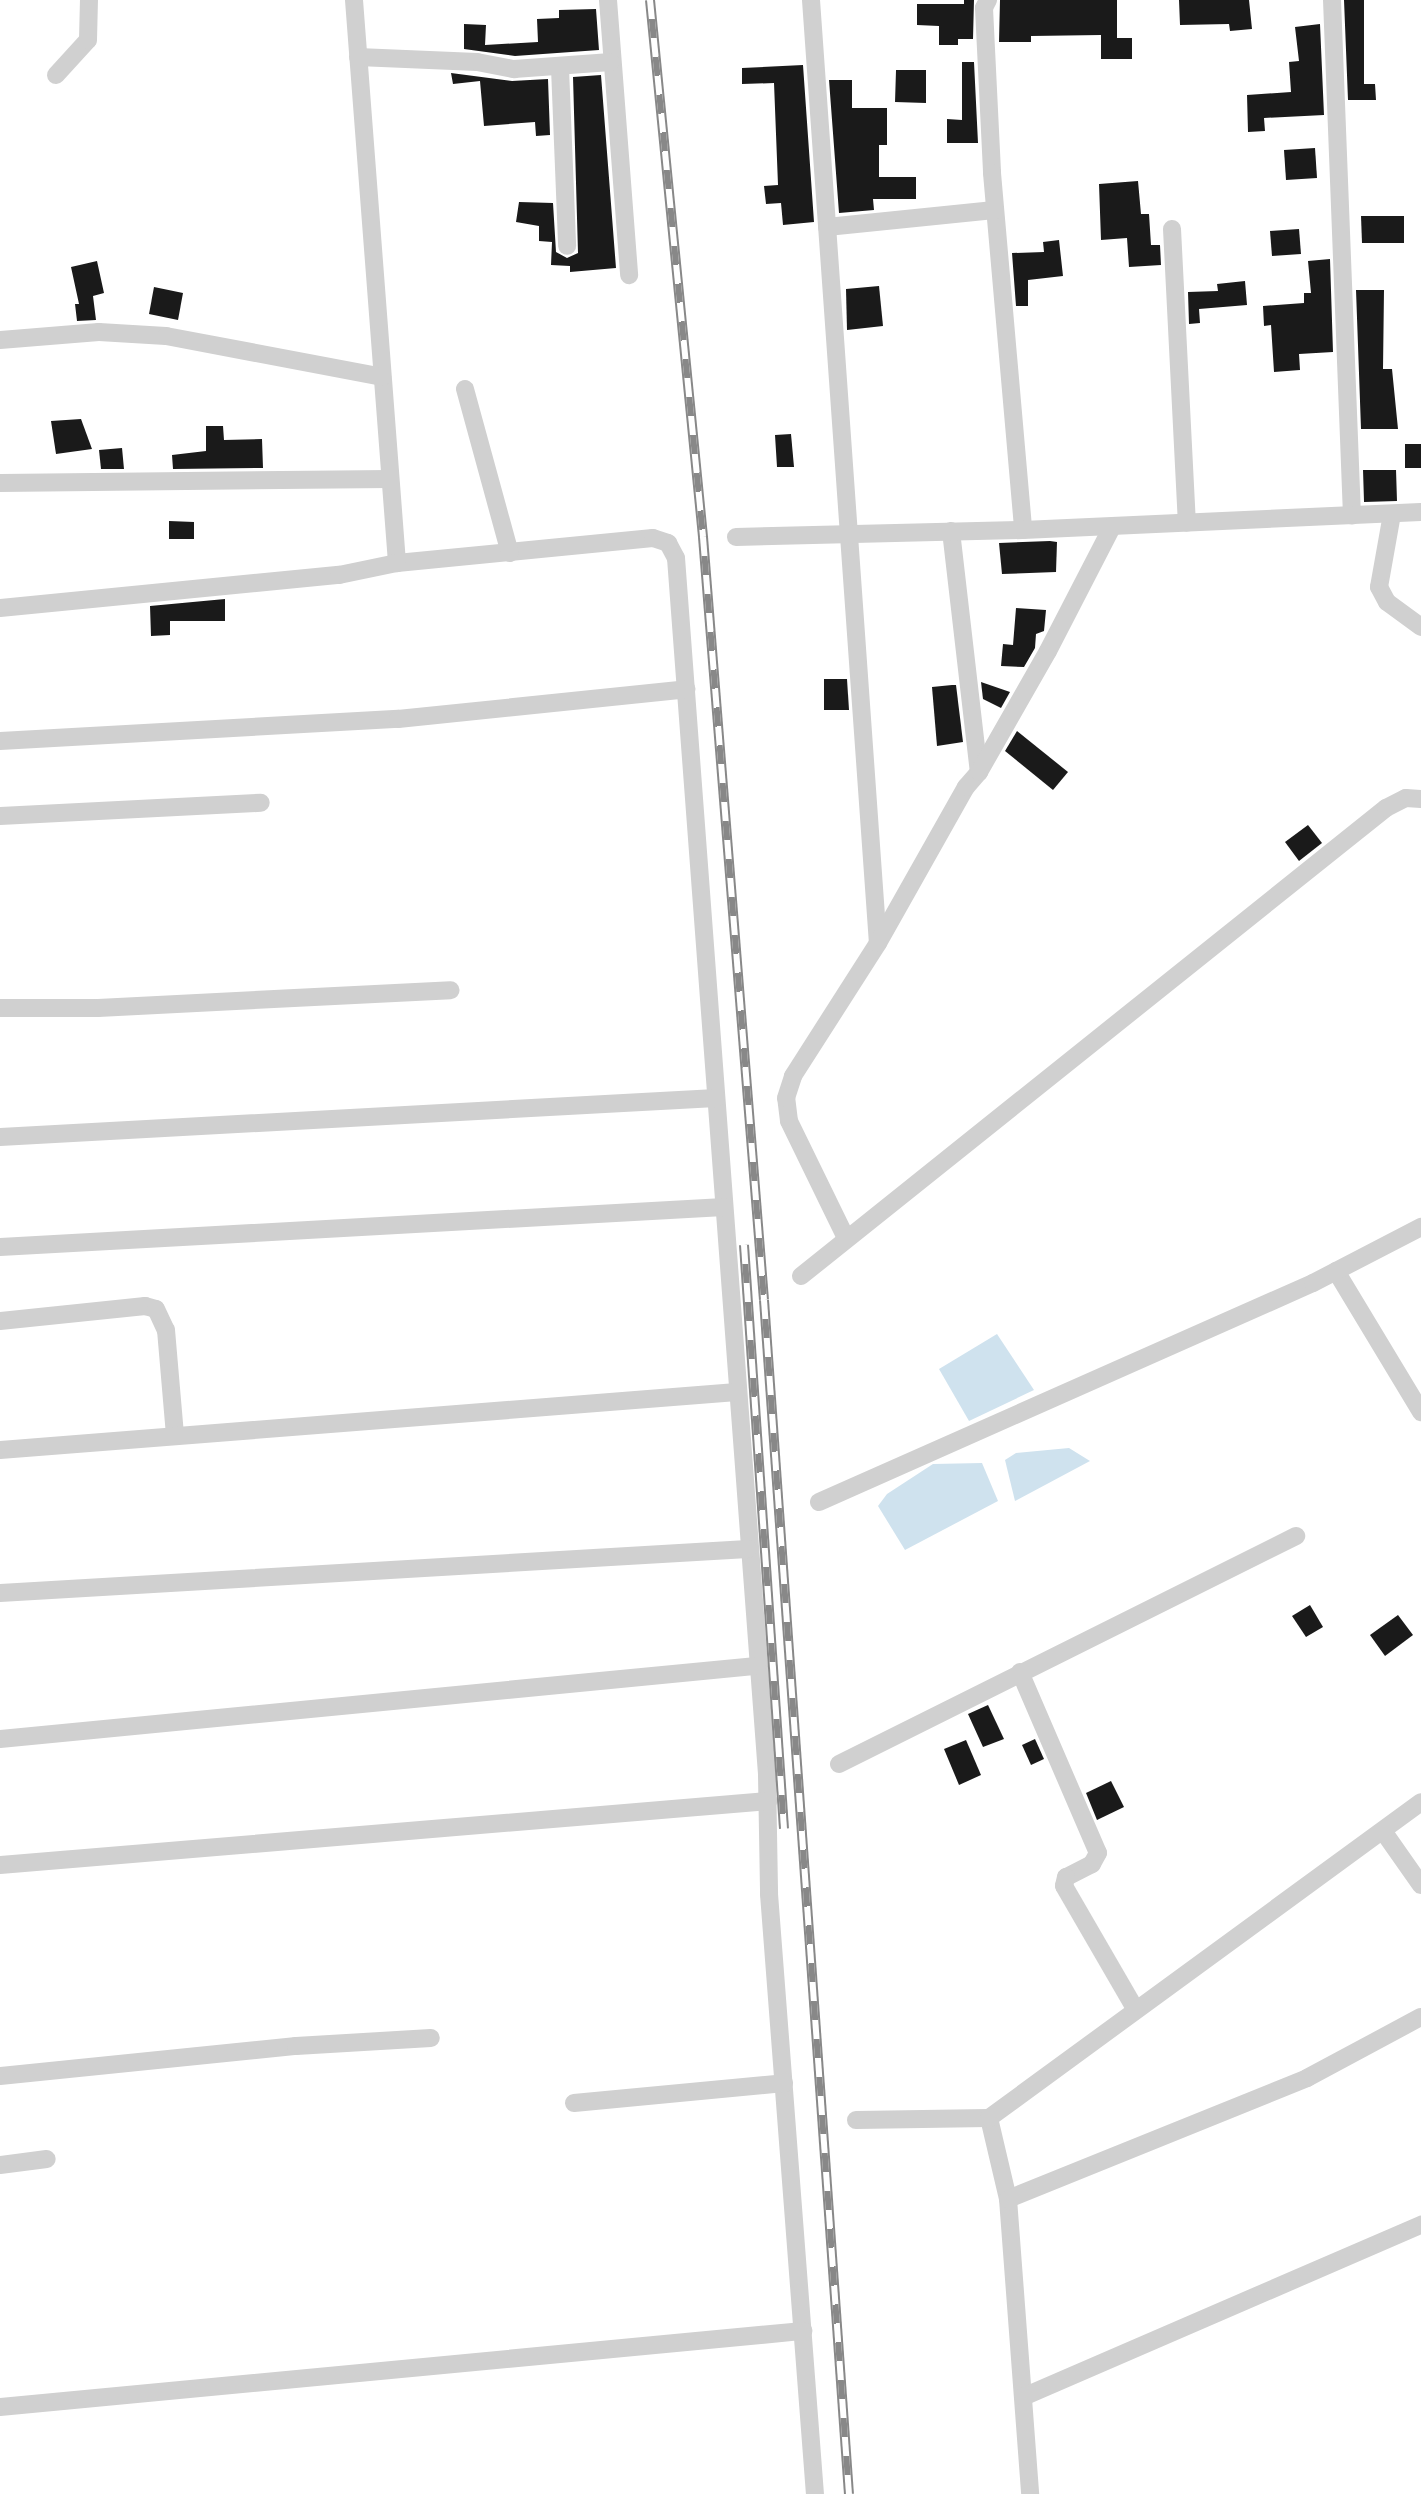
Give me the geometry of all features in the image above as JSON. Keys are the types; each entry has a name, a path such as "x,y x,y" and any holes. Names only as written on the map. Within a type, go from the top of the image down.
{"street":[{"path":"56,74 88,40 90,0"},
{"path":"354,0 397,563"},
{"path":"608,0 629,275"},
{"path":"810,0 878,943"},
{"path":"988,0 984,8 994,210 1023,530"},
{"path":"1332,0 1352,516"},
{"path":"358,57 477,62 514,69 611,62"},
{"path":"560,68 567,246"},
{"path":"827,227 994,210"},
{"path":"1172,229 1188,524"},
{"path":"0,340 98,332 166,336 382,377"},
{"path":"465,389 510,553"},
{"path":"0,483 390,479"},
{"path":"736,537 1188,524 1421,512"},
{"path":"1392,514 1378,571 1379,587 1387,602 1421,627"},
{"path":"846,1238 789,1121 786,1098 793,1076 878,943 966,787 979,772 1048,651 1112,526"},
{"path":"951,531 979,772"},
{"path":"0,608 340,575 397,563 653,538 668,543 676,558 768,1801 768,1894 815,2494"},
{"path":"0,741 416,718 686,689"},
{"path":"801,1276 1386,808 1406,798 1421,799"},
{"path":"0,816 261,803"},
{"path":"0,1008 98,1008 450,990"},
{"path":"0,1136 716,1098"},
{"path":"0,1247 724,1207"},
{"path":"819,1502 1336,1271 1421,1227"},
{"path":"1336,1271 1421,1412"},
{"path":"0,1321 145,1306 156,1309 166,1330 175,1436"},
{"path":"0,1450 737,1392"},
{"path":"839,1764 1296,1536"},
{"path":"0,1594 748,1549"},
{"path":"0,1739 756,1666"},
{"path":"1020,1672 1098,1853 1092,1864 1066,1877 1064,1886 1136,2010"},
{"path":"0,1865 768,1801"},
{"path":"856,2120 990,2118 1421,1802"},
{"path":"1382,1830 1421,1886"},
{"path":"1008,2200 1307,2078 1421,2017"},
{"path":"0,2076 296,2046 431,2038"},
{"path":"574,2103 784,2083"},
{"path":"990,2118 1008,2200 1030,2494"},
{"path":"0,2165 47,2159"},
{"path":"1023,2397 1421,2225"},
{"path":"0,2406 803,2331"}],"water":[{"path":"997,1334 1034,1390 969,1421 939,1369"},
{"path":"1069,1448 1090,1461 1015,1501 1005,1460 1016,1453"},
{"path":"982,1463 998,1501 905,1550 878,1506 887,1494 933,1464"}],"building":[{"path":"964,0 974,0 973,39 958,39 958,45 939,45 939,26 917,25 917,4 964,4"},
{"path":"1000,0 1117,0 1117,38 1132,38 1132,59 1101,59 1101,35 1031,36 1031,42 999,42"},
{"path":"1179,0 1249,0 1252,29 1230,31 1229,24 1180,25"},
{"path":"1344,0 1364,0 1364,84 1375,84 1376,100 1348,100"},
{"path":"596,9 599,50 515,56 464,49 464,24 486,25 485,45 538,42 537,19 559,18 559,10"},
{"path":"1320,24 1324,115 1264,118 1265,131 1248,132 1247,95 1291,92 1289,62 1299,61 1295,27"},
{"path":"962,62 974,62 978,143 947,143 947,119 962,120"},
{"path":"803,65 814,222 783,225 781,203 766,204 764,186 778,185 774,83 742,84 742,68"},
{"path":"896,70 926,70 926,103 895,102"},
{"path":"451,73 512,81 548,79 550,135 536,136 535,122 484,126 480,81 453,84"},
{"path":"601,75 616,268 570,272 570,266 551,265 552,242 539,241 539,226 516,222 519,202 553,203 556,252 567,258 578,253 573,77"},
{"path":"829,80 852,80 852,108 887,108 887,145 879,145 879,177 916,177 916,199 873,199 874,210 839,213"},
{"path":"1315,148 1317,178 1286,180 1284,150"},
{"path":"1138,181 1141,214 1149,214 1151,245 1160,245 1161,265 1129,267 1127,238 1101,240 1099,184"},
{"path":"1361,216 1404,216 1404,243 1362,243"},
{"path":"1299,229 1301,254 1272,256 1270,231"},
{"path":"1059,240 1063,276 1028,280 1028,306 1016,306 1012,253 1044,252 1043,242"},
{"path":"1330,259 1333,352 1299,354 1300,370 1274,372 1271,325 1264,326 1263,306 1304,303 1304,293 1311,293 1308,261"},
{"path":"97,261 104,293 93,296 96,320 77,321 75,304 79,304 71,267"},
{"path":"1245,281 1247,305 1199,309 1200,323 1189,324 1188,292 1218,291 1217,284"},
{"path":"879,286 883,326 847,330 846,289"},
{"path":"154,287 183,293 178,320 149,314"},
{"path":"1356,290 1384,290 1383,369 1392,369 1398,429 1361,429"},
{"path":"81,419 92,449 56,454 51,421"},
{"path":"206,426 223,426 224,440 262,439 263,468 173,469 172,455 206,451"},
{"path":"791,434 794,467 777,467 775,435"},
{"path":"1405,444 1421,444 1421,468 1405,468"},
{"path":"122,448 124,469 101,469 99,450"},
{"path":"1363,470 1396,470 1397,501 1364,502"},
{"path":"169,521 194,522 194,539 169,539"},
{"path":"1057,542 1056,572 1002,574 999,543"},
{"path":"225,599 225,621 170,621 170,635 151,636 150,606"},
{"path":"1016,608 1046,610 1044,631 1036,634 1035,648 1024,667 1001,666 1003,644 1013,645"},
{"path":"824,679 847,679 849,710 824,710"},
{"path":"981,682 1010,692 1001,708 983,699"},
{"path":"956,685 963,742 937,746 932,687"},
{"path":"1017,731 1068,772 1053,790 1005,751"},
{"path":"1308,825 1322,843 1299,861 1285,842"},
{"path":"1310,1605 1323,1627 1306,1637 1292,1616"},
{"path":"1398,1615 1413,1635 1385,1656 1370,1635"},
{"path":"988,1705 1004,1739 983,1747 968,1714"},
{"path":"1035,1739 1044,1759 1031,1765 1022,1745"},
{"path":"966,1740 981,1775 959,1785 944,1749"},
{"path":"1111,1781 1124,1807 1097,1820 1086,1793"}],"railway":[{"path":"650,0 703,537 764,1300 849,2494"},
{"path":"744,1245 784,1829"}]}
